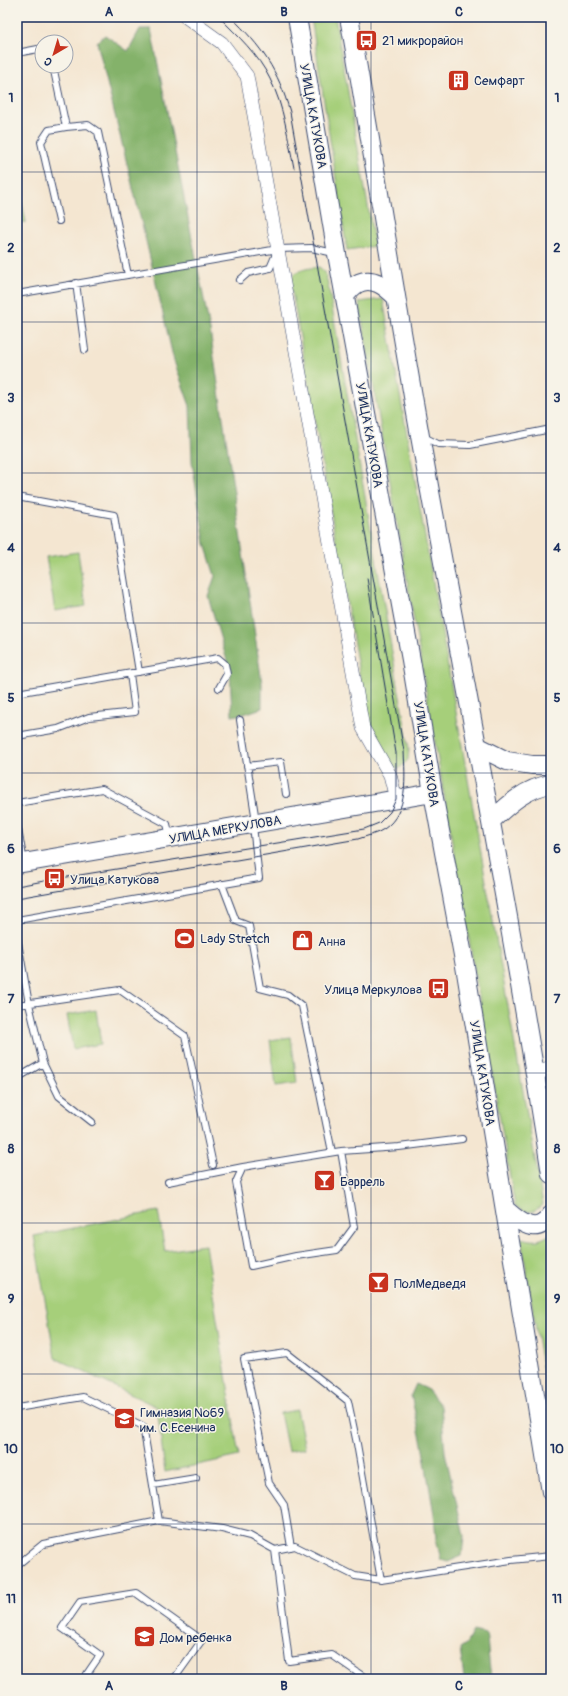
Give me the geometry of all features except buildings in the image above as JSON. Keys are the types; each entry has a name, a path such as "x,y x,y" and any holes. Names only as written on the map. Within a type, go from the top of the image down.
{"main road":[{"name":"УЛИЦА КАТУКОВА","path":"297,17 337,254 413,667 433,793 465,966 551,1492"},
{"path":"348,17 420,435 536,1076 551,1174"},
{"path":"345,296 356,284 370,280 385,286 396,297"},
{"path":"476,746 507,761 532,765 551,765"},
{"path":"491,821 523,793 539,786 551,784"},
{"name":"УЛИЦА МЕРКУЛОВА","path":"21,864 433,793"},
{"path":"505,1209 519,1221 529,1226 540,1225 551,1215"}],"street":[{"path":"186,17 222,43 248,76 363,728 390,775 396,800"},
{"path":"536,1076 551,1066"}],"lane":[{"path":"17,53 34,50"},
{"path":"55,74 66,127"},
{"path":"59,221 41,142 49,130 88,125 98,132 128,275"},
{"path":"17,294 278,249 311,248 337,254"},
{"path":"240,280 248,273 270,268 278,249"},
{"path":"76,283 85,350"},
{"path":"420,435 438,444 470,445 551,430"},
{"path":"17,497 114,515 139,672"},
{"path":"17,693 218,658 225,664 227,674 218,688"},
{"path":"17,736 58,729 89,717 135,712 130,674"},
{"path":"17,920 259,878 254,824 240,720"},
{"path":"247,766 281,762 286,794"},
{"path":"17,803 102,790 167,824 170,838"},
{"path":"17,824 21,864"},
{"path":"222,884 236,921 249,926 260,988 288,995 302,1006 332,1152"},
{"path":"17,937 29,1004 43,1063 59,1096 92,1122"},
{"path":"17,1005 120,990 185,1036 213,1165"},
{"path":"17,1078 43,1063"},
{"path":"168,1182 243,1167 332,1152 399,1147 462,1139"},
{"path":"243,1167 236,1182 252,1266 296,1256 336,1250 354,1227 341,1151"},
{"path":"291,1547 284,1505 269,1482 244,1359 287,1353 348,1401 381,1580"},
{"path":"17,1408 83,1397 144,1426 159,1521"},
{"path":"153,1485 196,1478"},
{"path":"17,1563 21,1562 43,1544 159,1521 222,1529 250,1536 275,1550 295,1546 355,1576 381,1580 511,1560 551,1556"},
{"path":"275,1550 290,1661 332,1655 367,1679"},
{"path":"93,1679 87,1674 100,1655 62,1628 80,1602 136,1594 202,1640 174,1679"}],"green space":[{"path":"311,17 335,17 375,246 347,250"},
{"path":"140,29 151,29 210,330 262,683 262,708 232,716 230,671 208,596 215,576 205,544 192,462 190,406 174,361 97,42 105,35 128,51"},
{"path":"17,180 26,222 17,223"},
{"path":"319,267 325,272 328,284 409,749 408,760 399,769 389,767 367,718 290,280 295,273 299,271"},
{"path":"383,299 543,1204 535,1211 525,1212 515,1206 359,302"},
{"path":"78,552 86,606 55,611 46,557"},
{"path":"96,1010 101,1044 73,1049 67,1015"},
{"path":"291,1037 297,1083 276,1086 270,1040"},
{"path":"158,1211 165,1251 205,1245 239,1456 165,1472 157,1407 55,1358 34,1236"},
{"path":"549,1235 551,1248 551,1420 521,1238 535,1240 542,1239"},
{"path":"416,1384 427,1389 441,1406 445,1452 464,1536 462,1556 448,1562 441,1560 436,1539 434,1514 422,1444 411,1395"},
{"path":"297,1410 305,1448 288,1451 280,1413"},
{"path":"473,1631 486,1634 492,1679 464,1679 460,1648 466,1644"}],"tram line":[{"path":"219,17 254,53 275,89 282,111 294,168"},
{"path":"17,898 358,839 375,834 384,829 392,822 402,804 405,783 404,751 290,112 280,84 268,60 252,39 231,17"},
{"path":"17,886 364,829 379,823 390,812 396,799 396,753 367,578"}],"place":[{"name":"21 микрорайон","path":"367,40"},
{"name":"Семфарт","path":"458,80"},
{"name":"Улица Катукова","path":"55,879"},
{"name":"Lady Stretch","path":"184,938"},
{"name":"Анна","path":"302,941"},
{"name":"Улица Меркулова","path":"438,989"},
{"name":"Баррель","path":"325,1181"},
{"name":"ПолМедведя","path":"379,1283"},
{"name":"Гимназия №69 им. С.Есенина","path":"125,1419"},
{"name":"Дом ребенка","path":"145,1637"}]}
